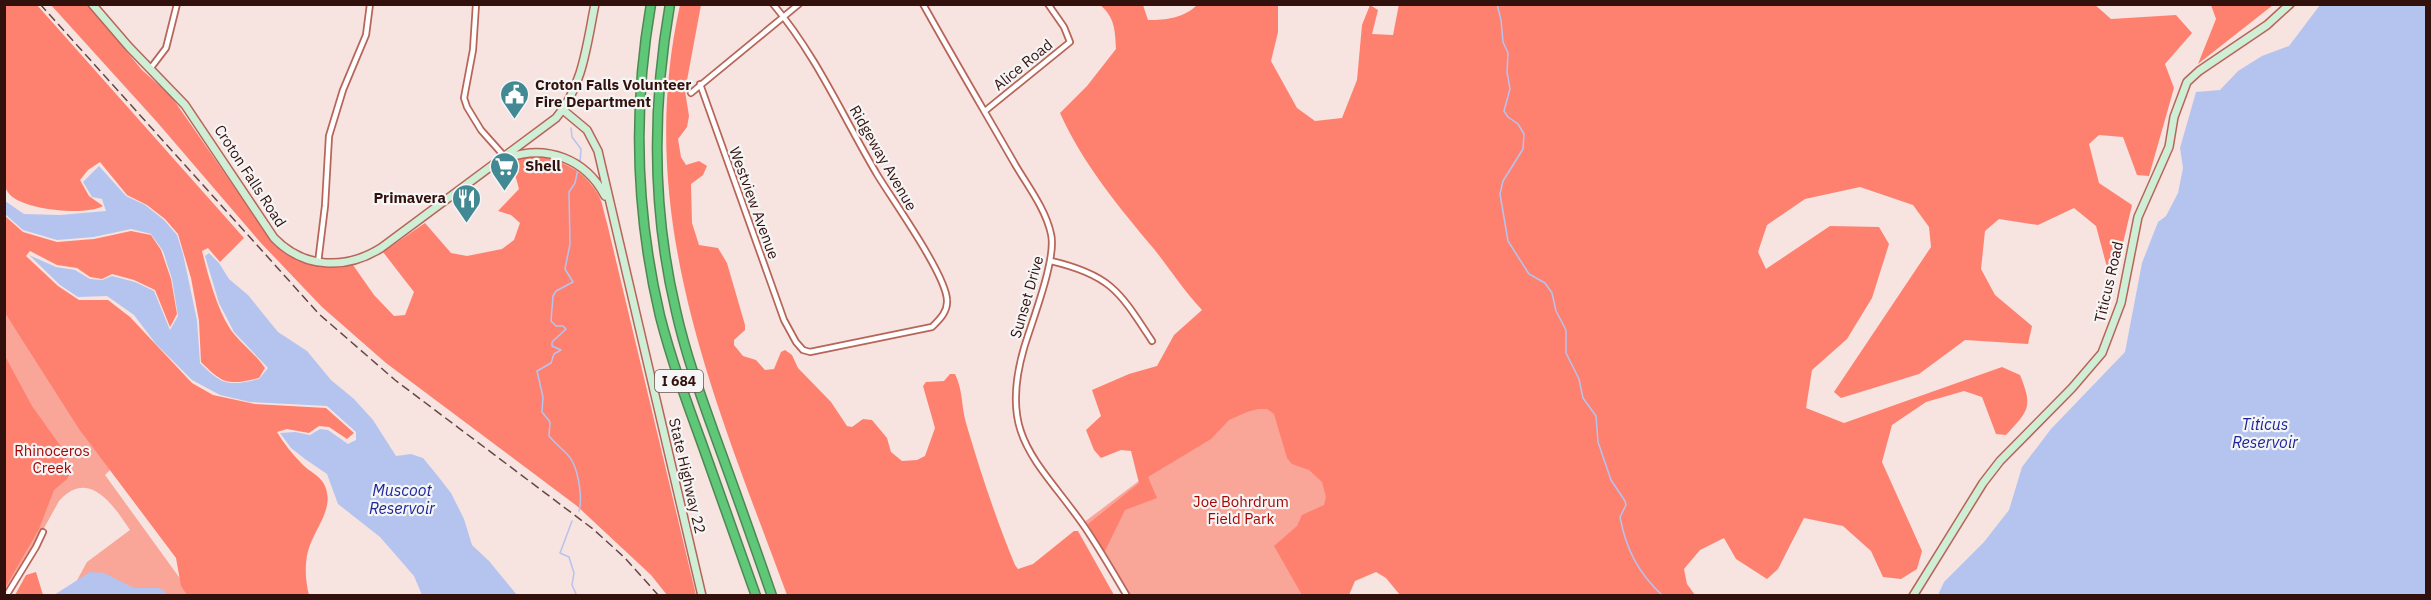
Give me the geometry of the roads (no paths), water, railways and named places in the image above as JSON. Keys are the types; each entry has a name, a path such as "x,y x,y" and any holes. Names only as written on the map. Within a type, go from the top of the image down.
{"highway":[{"name":"I 684","path":"651,4 643,65 639,137 643,207 654,288 674,366 756,596"},
{"name":"I 684","path":"670,4 661,68 657,136 659,205 666,265 678,323 692,370 772,596"}],"main road":[{"name":"Croton Falls Road","path":"92,4 194,117 274,238 294,255 318,263 346,262 373,254 540,132 563,110 577,83 595,4"},
{"name":"Titicus Road","path":"1913,596 1983,483 2000,461 2072,388 2102,352 2121,303 2138,217 2169,147 2174,117 2187,82 2199,71 2267,25 2290,4"},
{"path":"563,110 587,130 595,143 614,223"},
{"path":"495,164 529,152 556,155 571,161 596,181 604,194 614,223"},
{"name":"State Highway 22","path":"614,223 702,596"}],"street":[{"path":"150,69 166,48 177,4"},
{"path":"318,263 325,206 329,136 343,90 366,35 370,4"},
{"path":"476,4 473,50 464,98 466,107 481,130 505,157"},
{"name":"Ridgeway Avenue","path":"773,4 796,32 876,173 928,256 947,299 942,315 932,327 810,352 803,350 788,330"},
{"path":"691,93 799,4"},
{"name":"Sunset Drive","path":"922,4 1049,226 1053,248 1051,261 1017,377 1015,404 1018,426 1036,464 1084,527 1127,596"},
{"name":"Alice Road","path":"985,111 1070,42 1064,27 1048,4"},
{"name":"Westview Avenue","path":"700,84 788,330"},
{"path":"1051,261 1093,273 1114,288 1127,303 1152,341"},
{"path":"6,596 43,532"}],"water":[{"name":"Titicus Reservoir","path":"2320,5 2426,5 2426,595 1938,595 1944,582 1984,542 2009,510 2022,467 2051,429 2125,352 2142,263 2158,222 2166,216 2178,193 2183,168 2180,148 2196,92 2220,90 2238,71 2262,56 2289,46"},
{"name":"Muscoot Reservoir","path":"99,166 126,196 145,205 164,220 177,235 197,320 200,363 221,380 233,383 259,379 268,368 234,332 219,303 205,256 209,253 219,263 229,279 248,295 278,332 307,351 331,380 354,399 373,420 396,456 411,454 423,458 451,493 464,519 472,545 489,561 517,595 422,595 414,576 380,537 338,504 327,474 291,448 280,433 295,432 310,435 320,429 328,430 348,444 356,440 356,432 327,406 250,402 220,395 192,380 156,344 134,315 107,296 78,297 60,285 29,255 56,267 75,270 90,279 102,280 112,276 135,282 154,291 170,330 178,316 172,279 163,251 151,234 131,229 94,237 57,240 23,230 5,214 5,201 24,214 60,215 106,211 102,199 92,197 83,182"},
{"path":"90,572 104,573 134,588 158,588 164,590 167,595 54,595"}],"waterway":[{"path":"1497,4 1503,42 1508,53 1507,72 1510,89 1504,111 1518,124 1524,134 1523,149 1503,181 1500,194 1508,241 1529,274 1545,283 1552,293 1556,311 1566,330 1566,353 1579,379 1583,398 1596,416 1598,442 1611,480 1625,501 1626,505 1620,517 1626,540 1634,560 1663,596"},
{"path":"571,128 572,137 581,149 580,162"},
{"path":"578,169 575,183 569,192 570,244 565,269 573,282 556,291 553,296 551,321 556,326 563,326 566,329 552,342 552,346 561,350 554,354 551,363 537,371 543,397 542,412 550,422 549,436 571,459 577,473 579,511"},
{"path":"572,521 560,553 569,557 574,573 572,585 577,596"}],"railway":[{"path":"40,4 319,314 395,380 593,529 625,558 659,596"}],"place":[{"name":"Croton Falls Volunteer Fire Department","path":"514,120"},
{"name":"Shell","path":"504,192"},
{"name":"Primavera","path":"467,224"}],"park label":[{"name":"Rhinoceros Creek","path":"52,460"},
{"name":"Joe Bohrdrum Field Park","path":"1241,510"}]}
